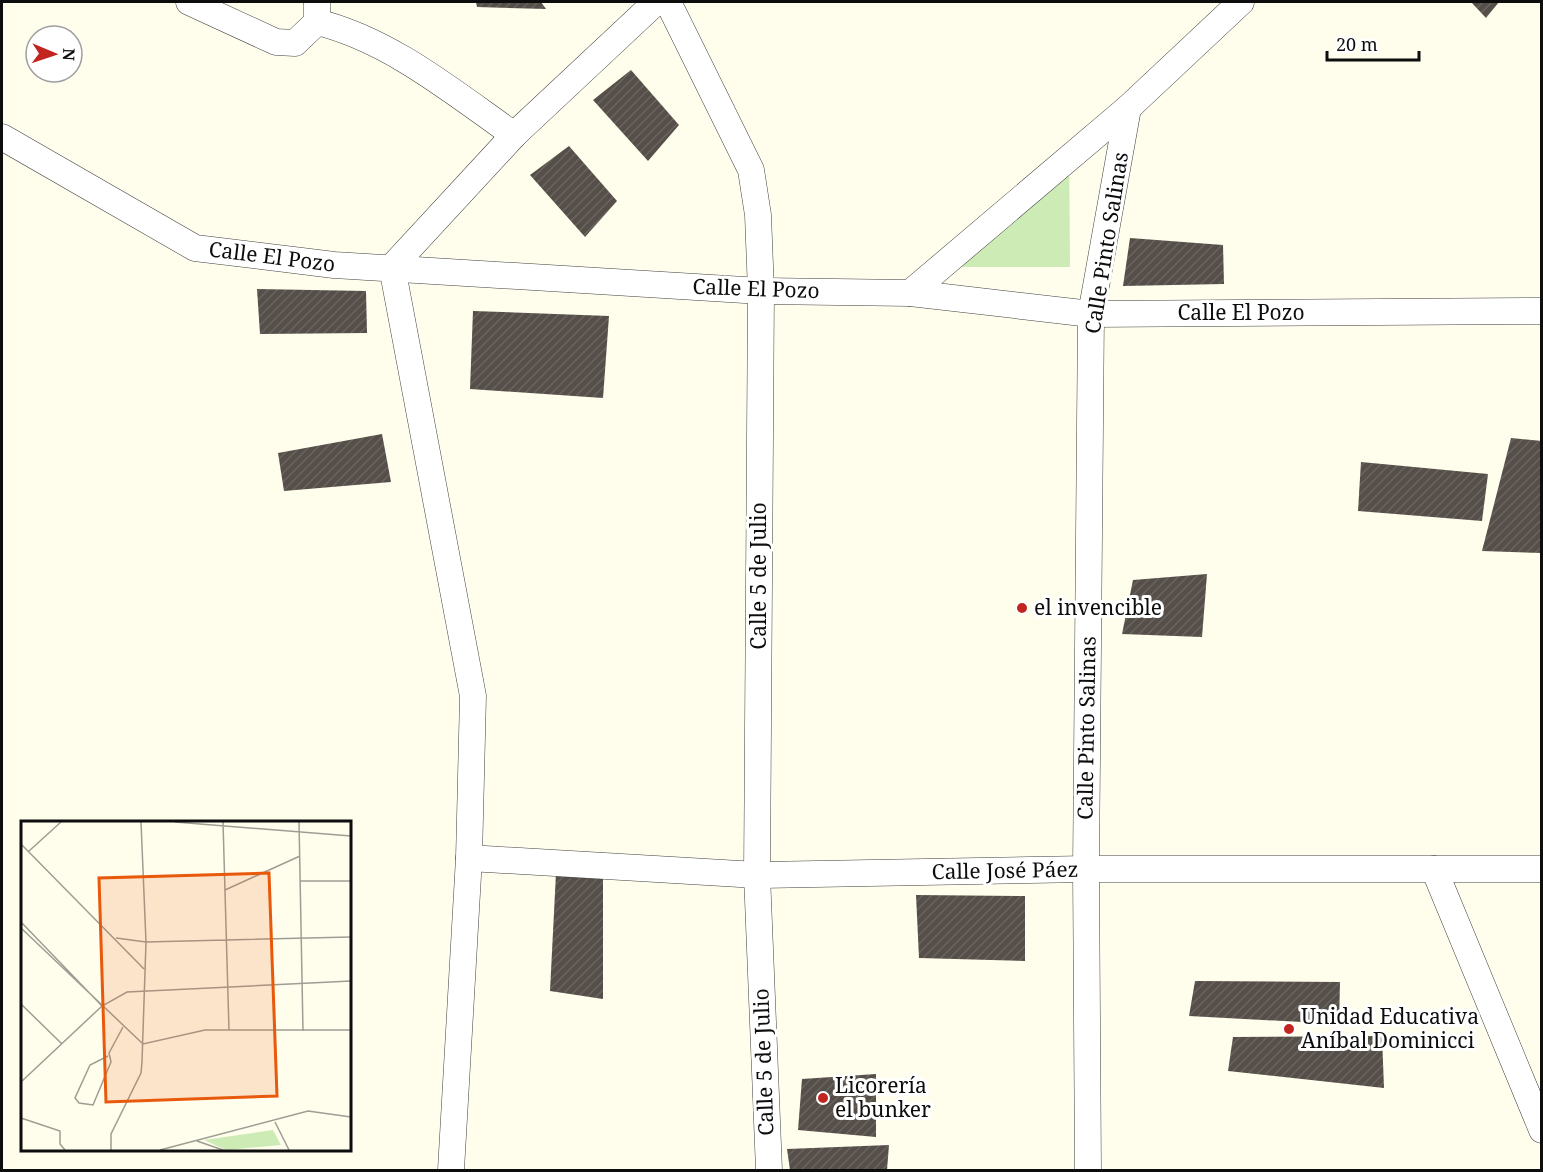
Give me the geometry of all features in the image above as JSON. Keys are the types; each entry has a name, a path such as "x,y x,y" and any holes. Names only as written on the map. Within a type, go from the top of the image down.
{"street":[{"path":"189,2 276,42 295,43 317,12 341,28 384,48 451,90 514,135"},
{"path":"451,1170 469,858 473,696 392,267 514,135 656,2"},
{"name":"Calle 5 de Julio","path":"668,2 751,170 758,215 761,291 757,875 769,1170"},
{"path":"910,293 1128,108 1241,2"},
{"name":"Calle Pinto Salinas","path":"1088,1170 1086,869 1091,314 1128,108"},
{"name":"Calle El Pozo","path":"2,137 195,248 334,265 761,291 910,293 1091,314 1542,311"},
{"name":"Calle José Páez","path":"469,858 757,875 1086,869 1542,868"},
{"path":"1434,868 1542,1130"}],"green space":[{"path":"1069,142 1070,267 945,267"}],"building":[{"path":"476,2 541,2 546,9 477,7"},
{"path":"1471,2 1499,2 1486,18"},
{"path":"631,70 679,125 648,161 593,100"},
{"path":"569,146 617,201 585,237 530,175"},
{"path":"1130,238 1223,245 1224,284 1123,286"},
{"path":"257,289 366,291 367,333 260,334"},
{"path":"473,311 609,316 603,398 470,389"},
{"path":"382,434 391,482 284,491 278,453"},
{"path":"1511,438 1542,441 1542,553 1482,551"},
{"path":"1361,462 1488,474 1482,521 1358,511"},
{"path":"1207,574 1202,637 1122,634 1133,580"},
{"path":"603,871 603,999 550,991 556,873"},
{"path":"916,895 1025,896 1025,961 919,958"},
{"path":"1195,981 1340,982 1339,1024 1189,1016"},
{"path":"1382,1036 1384,1088 1228,1071 1233,1037"},
{"path":"876,1074 876,1137 798,1130 802,1079"},
{"path":"889,1145 887,1170 790,1170 787,1149"}],"place":[{"name":"el invencible","path":"1022,608"},
{"name":"Unidad Educativa Aníbal Dominicci","path":"1289,1029"},
{"name":"Licorería el bunker","path":"823,1098"}]}
